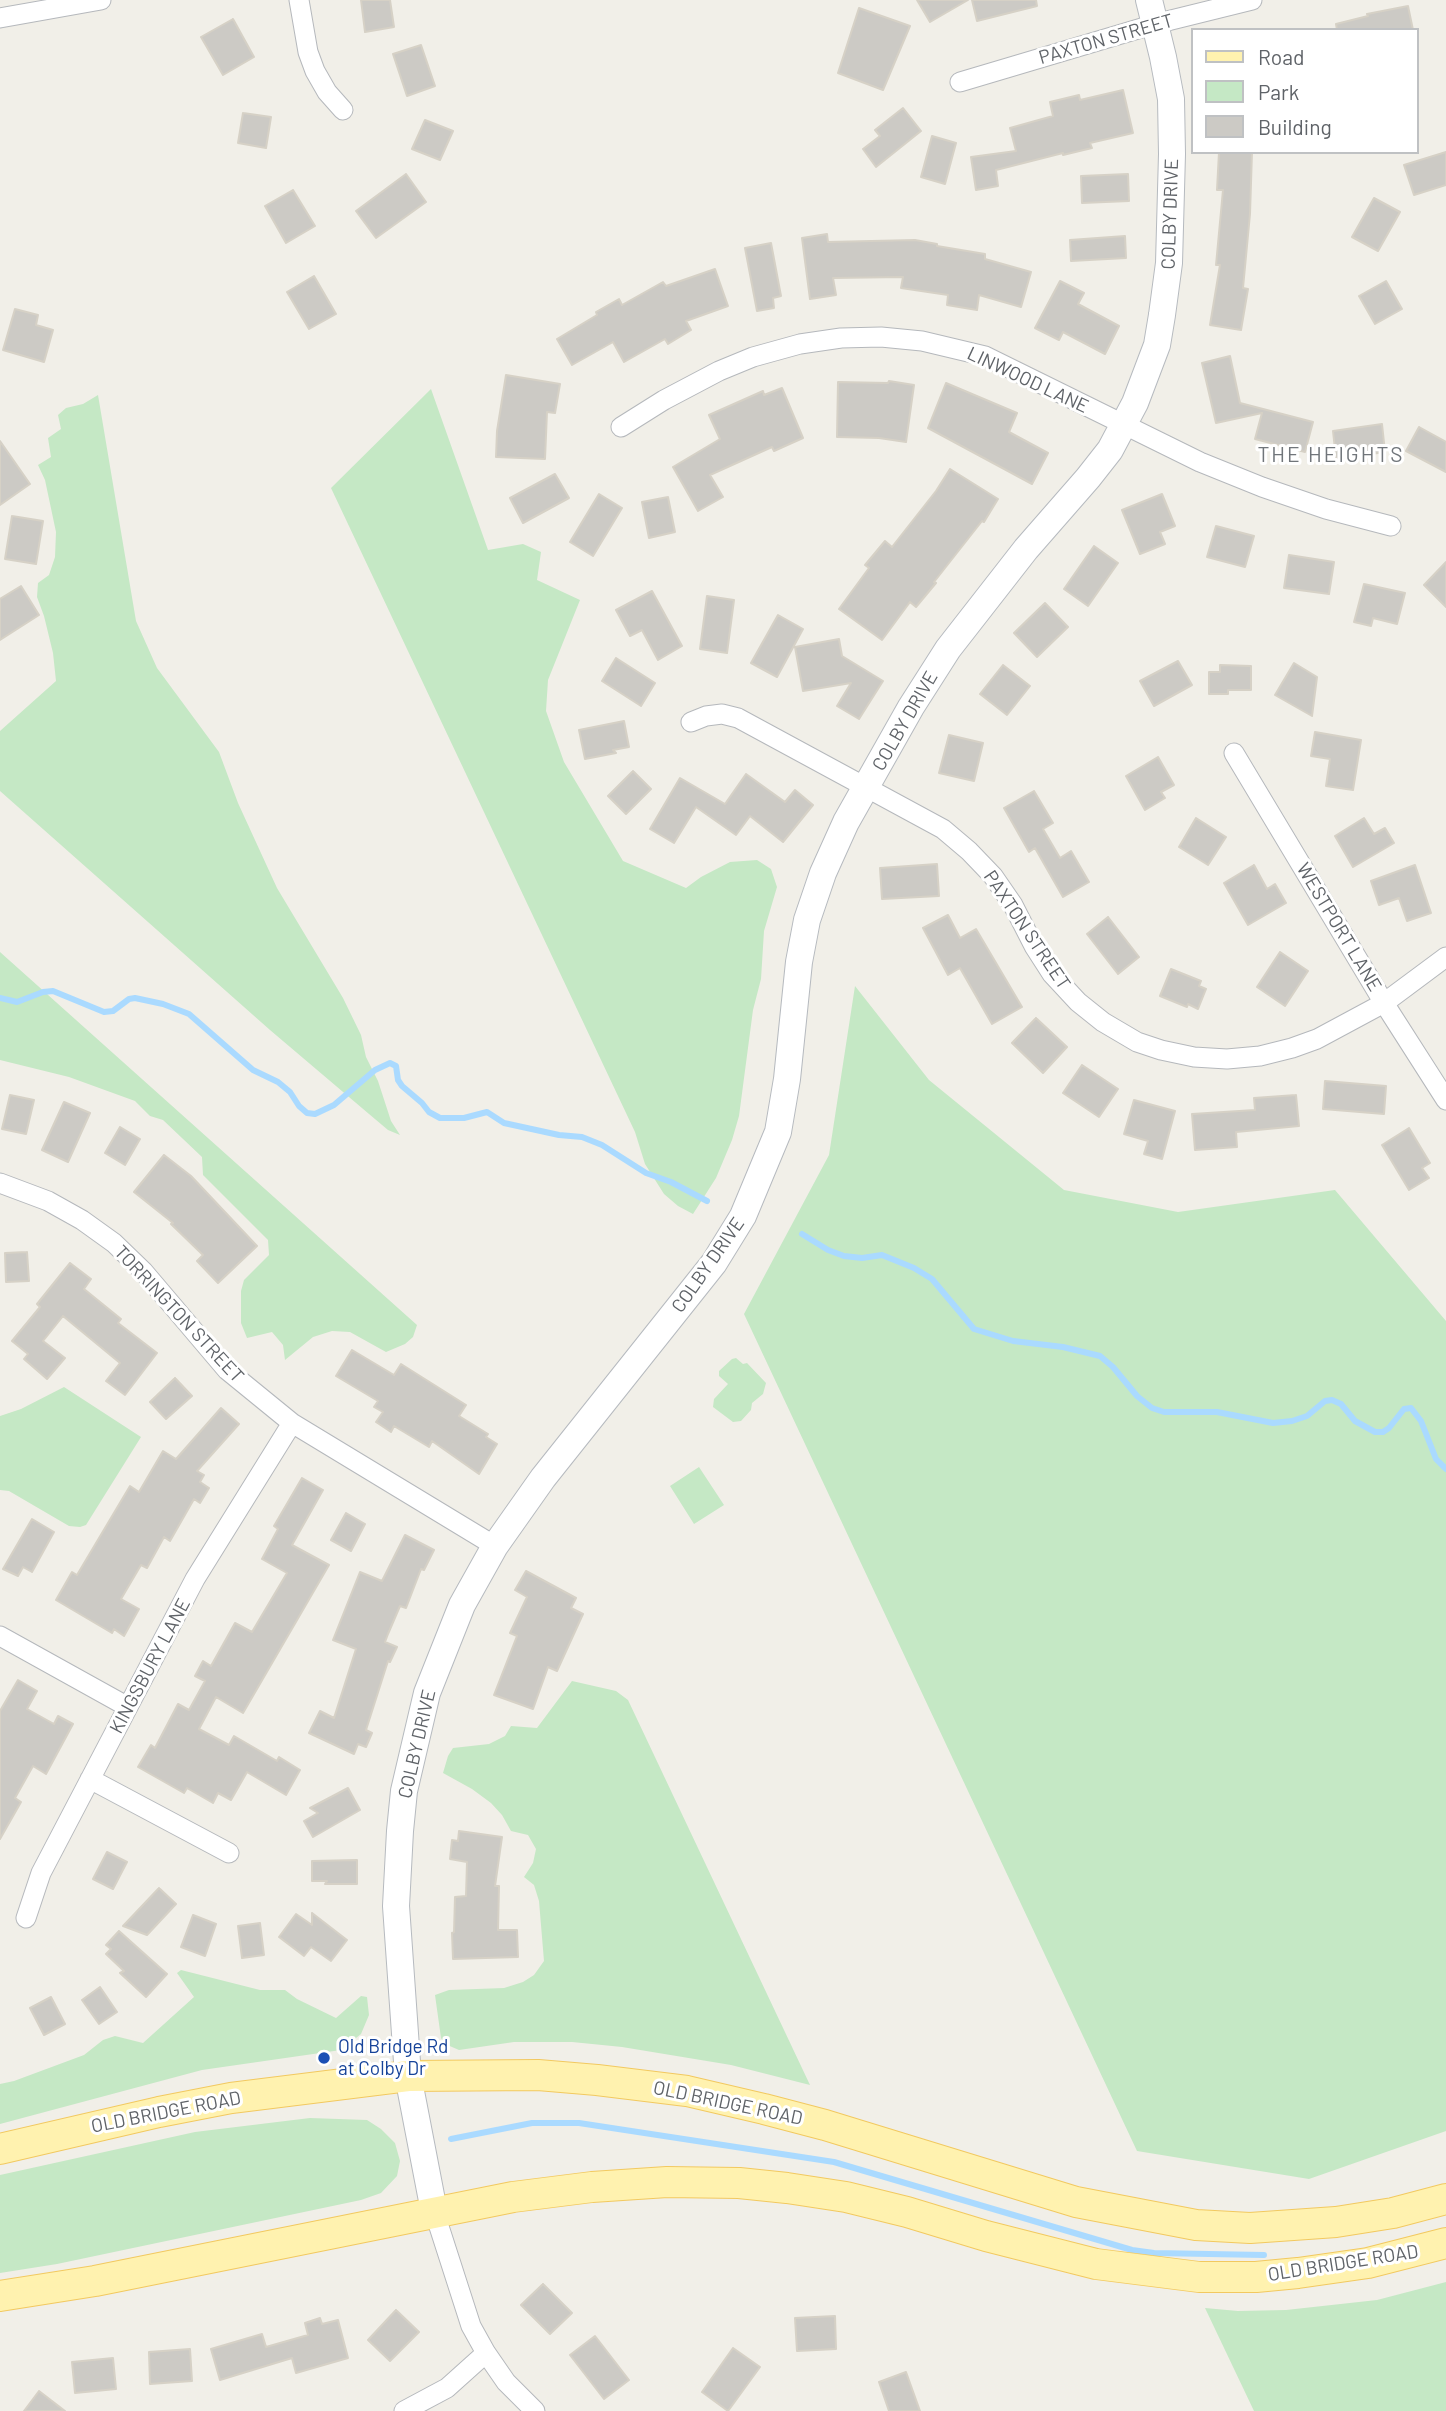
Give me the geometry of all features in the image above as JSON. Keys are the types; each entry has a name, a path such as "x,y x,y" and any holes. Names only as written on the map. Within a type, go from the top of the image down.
{"main road":[{"name":"OLD BRIDGE ROAD","path":"0,2149 231,2098 408,2076 538,2076 687,2091 825,2125 1076,2202 1196,2225 1250,2228 1336,2222 1393,2213 1446,2199"},
{"name":"OLD BRIDGE ROAD","path":"0,2296 95,2281 513,2197 592,2187 667,2182 739,2183 846,2197 907,2211 986,2236 1096,2264 1199,2277 1255,2277 1298,2273 1368,2263 1446,2243"}],"street":[{"path":"0,18 101,0"},
{"path":"299,0 308,52 315,71 327,92 343,110"},
{"name":"PAXTON STREET","path":"960,82 1152,12 1252,0"},
{"name":"COLBY DRIVE","path":"536,2411 506,2382 471,2326 434,2211 408,2076 396,1906 404,1791 424,1705 462,1605 495,1546 542,1478 714,1263 743,1216 778,1132 787,1079 799,962 807,920 834,847 866,788 911,706 948,649 1026,549 1088,478 1125,426 1157,345 1168,264 1172,120 1167,78 1152,12"},
{"name":"LINWOOD LANE","path":"621,427 675,394 753,357 841,338 881,337 922,341 985,356 1200,462 1262,487 1326,509 1391,526"},
{"name":"PAXTON STREET","path":"691,722 722,714 738,718 943,829 993,876 1013,905 1052,974 1078,1002 1103,1023 1137,1042 1161,1050 1194,1057 1227,1059 1260,1056 1292,1048 1317,1039 1384,1003 1446,957"},
{"name":"WESTPORT LANE","path":"1234,753 1384,1003 1446,1100"},
{"name":"TORRINGTON STREET","path":"0,1183 48,1201 82,1220 114,1243 144,1271 227,1370 292,1423 495,1546"},
{"name":"KINGSBURY LANE","path":"26,1919 41,1873 195,1580 292,1423"},
{"path":"0,1636 128,1707"},
{"path":"90,1779 229,1853"},
{"path":"404,2411 447,2388 486,2353"}],"green space":[{"path":"431,389 488,550 523,544 541,552 537,580 580,600 548,680 546,711 564,762 623,861 686,888 730,862 757,860 771,869 777,887 764,931 761,979 753,1010 739,1116 716,1178 693,1214 664,1194 645,1164 635,1132 331,488"},
{"path":"98,395 136,621 157,668 219,752 238,803 277,888 343,998 361,1035 366,1057 378,1081 391,1121 400,1135 388,1130 270,1030 0,791 0,731 56,681 53,653 37,597 38,583 49,575 55,557 56,532 45,480 38,465 51,457 48,438 61,429 58,415 66,408 83,404"},
{"path":"0,952 417,1325 413,1337 405,1344 386,1352 350,1332 332,1331 313,1337 285,1360 283,1345 272,1332 247,1338 241,1323 241,1291 244,1280 269,1255 268,1240 203,1175 202,1157 163,1120 150,1116 135,1101 69,1077 0,1060"},
{"path":"855,986 929,1080 1064,1190 1178,1212 1335,1190 1446,1321 1446,2131 1309,2179 1137,2151 744,1314 829,1155"},
{"path":"736,1358 743,1364 747,1363 766,1383 763,1394 752,1403 751,1410 741,1421 733,1422 713,1407 714,1399 728,1384 719,1376 719,1371"},
{"path":"64,1387 141,1437 86,1525 80,1527 69,1526 9,1491 0,1490 0,1416 21,1409"},
{"path":"699,1467 724,1505 694,1524 670,1486"},
{"path":"572,1681 616,1691 628,1700 810,2085 731,2065 622,2047 572,2042 514,2042 459,2050 445,2044 441,2038 435,1995 449,1990 504,1988 534,1975 544,1961 539,1901 534,1885 524,1877 533,1863 536,1849 528,1835 511,1831 491,1803 443,1773 448,1756 453,1748 489,1744 505,1736 511,1726 537,1728"},
{"path":"181,1970 260,1990 285,1990 297,1999 336,2018 361,1996 367,1997 369,2015 361,2034 341,2050 202,2070 0,2124 0,2084 84,2055 103,2040 115,2036 143,2043 194,1997 177,1973"},
{"path":"310,2118 367,2120 381,2129 395,2143 400,2161 397,2176 381,2193 361,2200 57,2264 0,2273 0,2175 195,2132"},
{"path":"1446,2282 1446,2411 1254,2411 1205,2308 1238,2311 1286,2310 1377,2300"}],"building":[{"path":"361,0 390,0 394,27 365,32"},
{"path":"917,0 968,0 930,22"},
{"path":"972,0 1036,0 1037,6 977,21"},
{"path":"1408,6 1413,28 1337,28 1336,24 1368,16 1367,14"},
{"path":"859,8 910,26 883,90 838,73"},
{"path":"233,19 254,57 223,75 201,37"},
{"path":"421,45 435,86 407,96 393,54"},
{"path":"1123,90 1133,133 1090,143 1092,148 996,170 998,186 976,190 971,157 1016,151 1010,128 1053,116 1050,102 1079,95 1080,100"},
{"path":"903,108 921,131 876,167 863,149 880,136 875,130"},
{"path":"243,113 271,117 266,148 238,143"},
{"path":"425,120 453,131 440,160 412,149"},
{"path":"932,136 956,143 945,184 921,177"},
{"path":"1446,152 1446,185 1414,195 1404,165"},
{"path":"1219,154 1252,154 1243,288 1248,289 1241,330 1210,325 1220,265 1216,265 1223,190 1217,190"},
{"path":"406,174 426,202 376,238 356,211"},
{"path":"1128,174 1129,201 1082,203 1081,176"},
{"path":"293,190 315,226 286,243 265,206"},
{"path":"1374,198 1400,212 1378,251 1352,237"},
{"path":"827,234 828,242 915,240 937,244 985,254 985,259 1031,272 1021,307 979,295 977,310 947,305 948,295 901,288 903,277 833,278 836,295 810,299 802,238"},
{"path":"1125,236 1126,258 1071,261 1070,240"},
{"path":"771,243 781,296 773,298 774,308 757,311 745,248"},
{"path":"715,269 728,306 686,321 691,330 668,344 665,339 624,362 613,342 572,365 557,339 619,299 622,305 663,282 666,286"},
{"path":"314,276 336,314 309,329 287,292"},
{"path":"1060,281 1084,293 1078,304 1119,326 1105,354 1063,332 1059,340 1035,328"},
{"path":"1386,281 1402,309 1375,324 1359,296"},
{"path":"15,309 38,315 36,325 53,330 44,362 3,350"},
{"path":"1230,356 1240,403 1313,422 1305,452 1255,439 1262,413 1216,423 1202,363"},
{"path":"506,375 560,384 555,413 547,412 545,459 496,457 497,431"},
{"path":"889,381 914,385 906,442 837,437 838,382"},
{"path":"946,383 1017,413 1009,432 1048,453 1032,484 928,428"},
{"path":"782,388 803,438 774,451 772,447 710,475 723,497 698,511 673,467 720,439 709,415 763,391 764,395"},
{"path":"1382,424 1385,452 1336,459 1333,431"},
{"path":"1419,427 1446,442 1446,472 1406,451"},
{"path":"0,441 30,484 0,505"},
{"path":"950,469 998,499 984,522 982,521 934,582 936,583 916,607 910,602 882,640 839,609 869,568 865,565 885,541 892,547"},
{"path":"555,474 569,498 523,523 510,498"},
{"path":"599,494 622,508 593,556 570,542"},
{"path":"1162,494 1175,526 1160,532 1165,544 1140,554 1122,510"},
{"path":"668,497 675,532 649,538 642,502"},
{"path":"12,516 43,521 36,564 5,559"},
{"path":"1216,526 1254,536 1245,567 1207,557"},
{"path":"1094,546 1118,563 1088,606 1064,589"},
{"path":"1289,555 1334,562 1329,594 1284,588"},
{"path":"1446,562 1446,607 1424,585"},
{"path":"1364,584 1405,593 1397,624 1373,618 1371,626 1354,622"},
{"path":"21,586 39,615 0,640 0,599"},
{"path":"652,591 682,646 658,660 642,630 630,636 616,610"},
{"path":"707,596 734,600 727,653 700,649"},
{"path":"1045,603 1068,627 1037,657 1014,633"},
{"path":"778,615 803,629 777,677 751,663"},
{"path":"839,639 842,656 883,681 859,719 837,706 851,683 803,691 795,647"},
{"path":"616,658 655,683 641,706 602,681"},
{"path":"1178,661 1192,685 1154,706 1140,681"},
{"path":"1294,663 1317,677 1312,716 1275,695"},
{"path":"1003,665 1030,686 1007,715 980,694"},
{"path":"1220,665 1251,666 1251,690 1228,690 1228,694 1209,694 1209,672 1220,672"},
{"path":"624,721 629,747 613,750 616,753 585,759 579,730"},
{"path":"1315,732 1361,740 1353,790 1326,786 1330,759 1311,756"},
{"path":"949,735 983,743 974,781 939,773"},
{"path":"1158,757 1174,785 1161,792 1165,798 1145,810 1126,776"},
{"path":"633,771 651,789 626,814 608,796"},
{"path":"746,774 785,802 795,790 813,805 783,842 750,816 736,835 696,807 674,843 650,829 680,778 725,804"},
{"path":"1034,791 1053,823 1043,829 1060,858 1071,851 1089,882 1063,897 1035,848 1029,852 1004,808"},
{"path":"1196,818 1226,837 1208,865 1179,847"},
{"path":"1364,818 1374,834 1385,828 1394,843 1353,867 1335,836"},
{"path":"937,864 939,896 882,899 880,868"},
{"path":"1254,865 1267,889 1275,884 1286,903 1248,925 1224,883"},
{"path":"1415,865 1431,913 1407,921 1399,898 1379,905 1371,881"},
{"path":"948,915 960,938 976,929 1022,1007 992,1024 960,968 948,975 923,928"},
{"path":"1108,917 1139,957 1118,974 1087,934"},
{"path":"1280,952 1308,971 1285,1006 1257,987"},
{"path":"1171,969 1201,981 1199,986 1206,989 1198,1009 1160,996"},
{"path":"1036,1018 1067,1047 1043,1073 1012,1043"},
{"path":"1082,1065 1118,1089 1099,1117 1063,1093"},
{"path":"1325,1081 1386,1086 1384,1114 1323,1109"},
{"path":"10,1095 34,1100 26,1134 2,1129"},
{"path":"1296,1095 1299,1126 1236,1132 1237,1147 1195,1150 1192,1114 1255,1110 1254,1098"},
{"path":"1134,1100 1175,1111 1162,1159 1144,1154 1148,1141 1124,1134"},
{"path":"64,1102 90,1113 68,1162 42,1150"},
{"path":"120,1127 140,1139 125,1165 105,1153"},
{"path":"1409,1128 1430,1163 1422,1168 1429,1178 1409,1190 1382,1145"},
{"path":"164,1155 191,1176 257,1246 218,1283 197,1261 203,1255 171,1224 173,1223 134,1192"},
{"path":"27,1252 29,1281 6,1282 5,1253"},
{"path":"70,1263 91,1279 84,1289 121,1319 118,1323 157,1353 125,1395 106,1381 120,1363 63,1316 43,1341 65,1358 47,1379 24,1359 28,1354 12,1341 40,1307 37,1304"},
{"path":"352,1350 394,1375 401,1364 466,1405 459,1416 488,1434 486,1437 497,1444 479,1474 432,1441 429,1447 394,1426 391,1432 376,1422 383,1412 374,1407 378,1401 336,1376"},
{"path":"175,1378 192,1396 166,1419 150,1402"},
{"path":"221,1408 239,1424 197,1471 204,1475 200,1482 209,1488 200,1503 194,1499 170,1541 164,1537 147,1568 141,1565 121,1599 139,1609 124,1636 114,1629 112,1633 56,1600 72,1572 77,1575 130,1486 139,1492 163,1451 176,1459"},
{"path":"302,1478 323,1490 292,1545 329,1565 243,1713 216,1697 199,1729 229,1745 234,1736 277,1761 279,1757 300,1770 286,1795 247,1772 231,1800 218,1793 213,1803 187,1788 184,1793 138,1767 151,1745 155,1748 178,1704 189,1710 205,1681 195,1676 203,1661 211,1666 235,1623 252,1632 287,1573 262,1559 278,1529 274,1526"},
{"path":"346,1513 365,1524 351,1551 331,1540"},
{"path":"32,1519 54,1532 32,1572 23,1567 18,1576 3,1569"},
{"path":"405,1535 434,1550 424,1570 421,1569 406,1608 400,1606 388,1634 385,1642 397,1647 390,1662 388,1661 366,1730 372,1733 366,1747 358,1744 354,1754 309,1733 320,1711 334,1718 356,1649 333,1640 360,1572 382,1581"},
{"path":"526,1571 576,1598 571,1608 583,1614 557,1671 548,1667 533,1709 494,1695 517,1636 510,1633 527,1597 515,1590"},
{"path":"18,1680 37,1691 27,1709 54,1724 58,1716 73,1724 46,1774 33,1766 15,1798 21,1802 0,1839 0,1711"},
{"path":"348,1788 360,1810 313,1837 304,1821 318,1813 310,1808"},
{"path":"459,1831 502,1837 495,1886 499,1886 498,1930 517,1930 518,1957 453,1959 455,1897 466,1896 467,1862 450,1859 452,1840 458,1841"},
{"path":"107,1852 127,1862 113,1889 93,1879"},
{"path":"357,1860 357,1884 325,1884 327,1881 312,1881 312,1861"},
{"path":"159,1888 176,1904 147,1935 123,1926"},
{"path":"312,1913 347,1940 331,1961 311,1947 304,1956 279,1937 296,1914 312,1925"},
{"path":"193,1915 216,1924 205,1956 181,1947"},
{"path":"260,1923 264,1955 242,1958 238,1926"},
{"path":"119,1931 167,1974 146,1997 120,1973 124,1971 106,1954 111,1949 106,1945"},
{"path":"100,1987 117,2012 99,2024 82,2000"},
{"path":"51,1997 65,2024 44,2035 30,2008"},
{"path":"543,2284 572,2313 550,2334 521,2305"},
{"path":"396,2310 419,2332 390,2361 368,2340"},
{"path":"835,2316 836,2349 797,2351 795,2318"},
{"path":"320,2318 322,2324 338,2320 348,2358 296,2373 292,2358 220,2380 211,2349 262,2334 266,2347 308,2335 305,2323"},
{"path":"595,2336 629,2380 604,2399 570,2355"},
{"path":"733,2348 760,2367 728,2411 702,2392"},
{"path":"190,2349 192,2381 150,2384 149,2352"},
{"path":"113,2358 116,2389 75,2393 72,2362"},
{"path":"906,2372 920,2411 889,2411 879,2382"},
{"path":"39,2391 65,2411 24,2411"}],"waterway":[{"path":"0,998 17,1002 53,991 104,1012 113,1011 129,999 135,998 163,1004 189,1014 253,1070 278,1082 290,1092 307,1113 315,1114 334,1105 375,1070 390,1063 396,1066 398,1080 402,1086 429,1112 440,1118 464,1118 487,1112 504,1123 582,1137 602,1145 646,1173 671,1182 707,1201"},
{"path":"802,1234 828,1250 844,1256 862,1258 882,1255 914,1268 932,1279 974,1329 1013,1341 1063,1347 1100,1356 1137,1396 1152,1408 1164,1412 1217,1412 1273,1423 1307,1416 1325,1401 1332,1400 1341,1404 1355,1421 1375,1432 1383,1432 1404,1409 1411,1408 1421,1421 1436,1459 1446,1469"},
{"path":"451,2139 532,2123 579,2123 834,2162 1132,2250 1154,2253 1264,2255"}],"place":[{"name":"Old Bridge Rd at Colby Dr","path":"324,2058"}],"district":[{"name":"THE HEIGHTS","path":"1331,455"}]}
